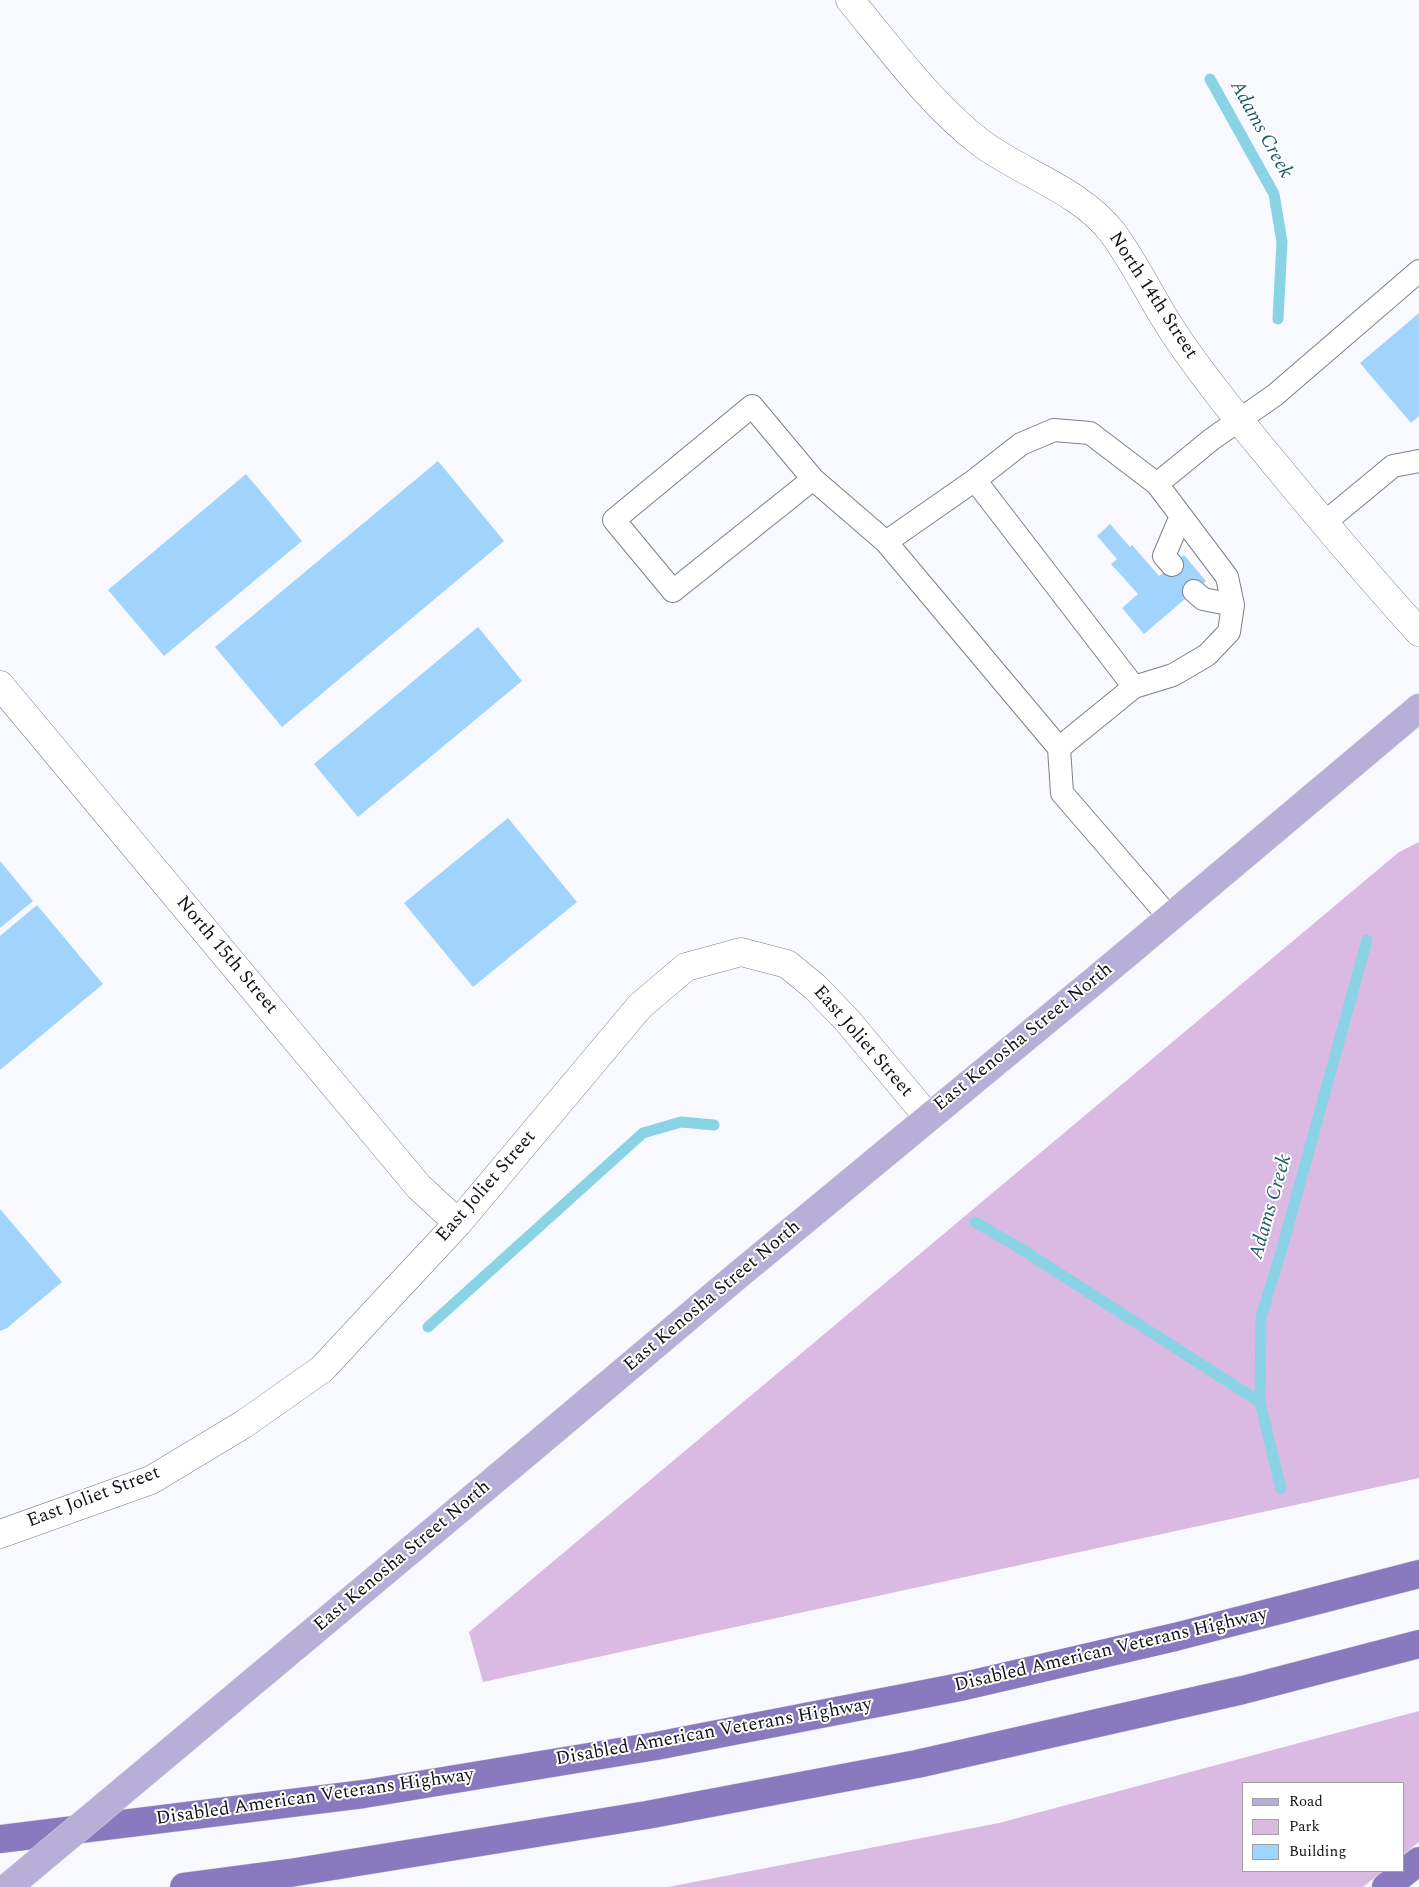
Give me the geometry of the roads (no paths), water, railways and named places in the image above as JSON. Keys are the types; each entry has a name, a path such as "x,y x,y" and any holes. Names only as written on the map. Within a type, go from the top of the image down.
{"highway":[{"path":"1391,1582 1419,1562"},
{"name":"Disabled American Veterans Highway","path":"0,1839 364,1794 656,1746 960,1687 1175,1638 1419,1574"},
{"path":"184,1887 290,1873 647,1815 917,1764 1243,1690 1419,1644"},
{"path":"1386,1887 1419,1861"}],"main road":[{"name":"East Kenosha Street North","path":"8,1887 1419,708"}],"street":[{"name":"North 14th Street","path":"850,0 952,119 980,143 1011,164 1054,186 1089,210 1111,232 1178,340 1238,419 1368,576 1419,632"},
{"name":"North 15th Street","path":"0,685 419,1187 458,1223"},
{"name":"East Joliet Street","path":"0,1534 151,1480 244,1424 322,1369 458,1223 640,1006 686,967 741,952 786,964 815,987 846,1020 928,1118"}],"lane":[{"path":"1157,484 1238,419 1275,395 1419,271"},
{"path":"813,479 673,591 614,520 752,406 813,479 886,542 1059,748 1062,793 1169,917"},
{"path":"886,542 974,480 1021,444 1054,430 1090,433 1157,484 1227,577 1233,605 1229,632 1207,655 1173,675 1134,687 1059,748"},
{"path":"1324,524 1393,466 1419,461"},
{"path":"974,480 1134,687"},
{"path":"1172,565 1164,556 1181,516"},
{"path":"1194,591 1203,599 1233,605"}],"waterway":[{"name":"Adams Creek","path":"1210,79 1274,194 1282,242 1278,319"},
{"name":"Adams Creek","path":"1281,1489 1260,1402 1261,1317 1281,1252 1367,940"},
{"path":"428,1327 643,1133 681,1122 714,1125"},
{"path":"975,1222 1018,1247 1260,1402"}]}
